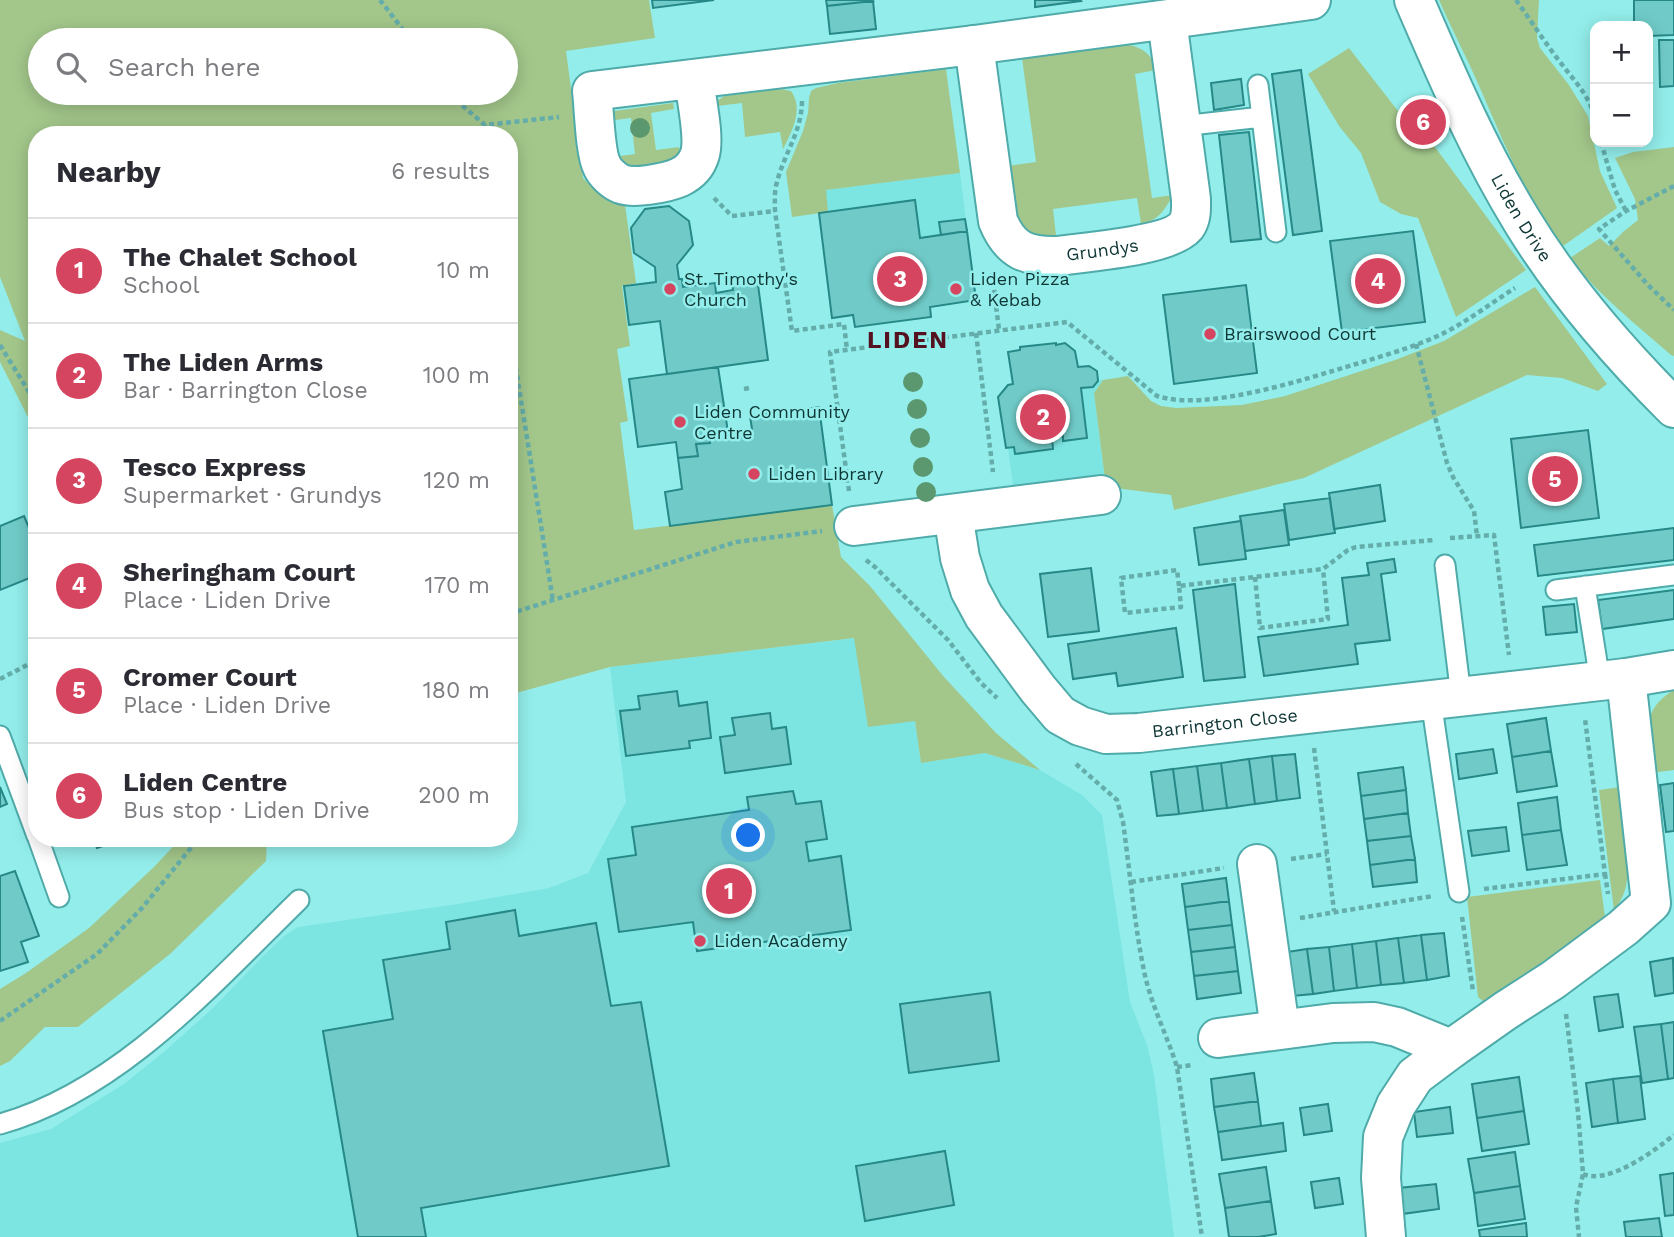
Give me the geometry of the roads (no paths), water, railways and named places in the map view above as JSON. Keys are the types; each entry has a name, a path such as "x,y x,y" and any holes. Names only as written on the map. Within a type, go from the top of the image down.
{"street":[{"path":"694,79 702,141 694,166 669,182 636,186 621,184 611,177 602,166 599,155 592,91 974,45 1184,12 1311,0"},
{"name":"Liden Drive","path":"1414,0 1461,108 1522,221 1573,295 1626,358 1674,408"},
{"name":"Grundys","path":"974,45 995,206 1004,236 1029,253 1045,256 1149,242 1174,234 1186,226 1191,213 1182,126 1184,12"},
{"path":"845,537 953,514 1101,495"},
{"name":"Barrington Close","path":"953,514 960,558 970,590 984,616 1059,715 1080,726 1106,734 1310,714 1602,681 1674,670"},
{"path":"1386,1237 1381,1178 1383,1137 1396,1105 1415,1076 1623,928 1662,909 1602,681"},
{"path":"1257,863 1280,1029"},
{"path":"1218,1038 1280,1029 1374,1022 1465,1039"}],"lane":[{"path":"1258,85 1276,232"},
{"path":"1182,126 1262,117"},
{"path":"1445,565 1446,698 1459,892"},
{"path":"1556,590 1674,575"},
{"path":"1586,586 1602,681"},
{"path":"0,736 28,812"},
{"path":"41,847 59,897"},
{"path":"0,1124 18,1119 75,1092 146,1046 299,900"}],"place":[{"name":"Liden Centre","path":"1423,122"},
{"name":"Tesco Express","path":"900,279"},
{"name":"Sheringham Court","path":"1378,281"},
{"name":"St. Timothy's Church","path":"670,289"},
{"name":"Liden Pizza & Kebab","path":"956,289"},
{"name":"Brairswood Court","path":"1210,334"},
{"name":"The Liden Arms","path":"1043,417"},
{"name":"Liden Community Centre","path":"680,422"},
{"name":"Liden Library","path":"754,474"},
{"name":"Cromer Court","path":"1555,479"},
{"name":"The Chalet School","path":"729,891"},
{"name":"Liden Academy","path":"700,941"}],"district":[{"name":"LIDEN","path":"908,340"}]}
